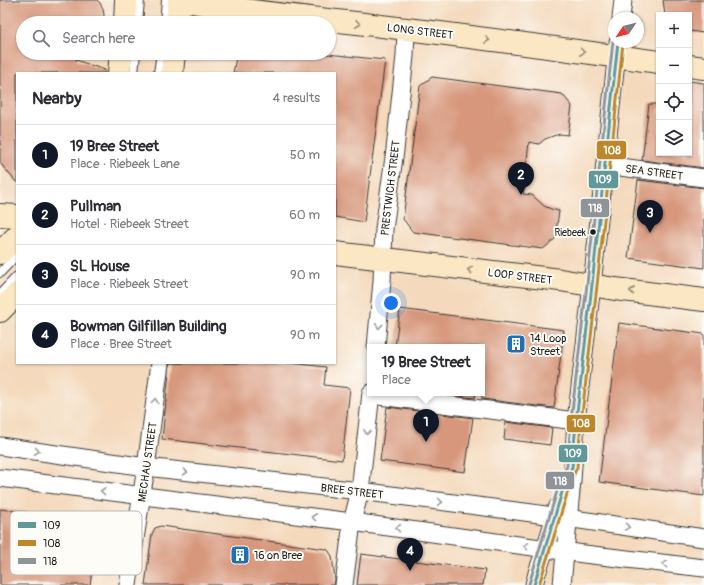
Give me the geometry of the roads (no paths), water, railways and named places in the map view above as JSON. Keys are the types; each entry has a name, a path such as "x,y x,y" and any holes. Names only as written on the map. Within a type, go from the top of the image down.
{"street":[{"path":"125,16 126,0"},
{"path":"178,16 180,0"},
{"name":"LONG STREET","path":"180,0 213,6 291,16"},
{"path":"622,12 623,0"},
{"name":"LONG STREET","path":"336,21 618,49 656,61"},
{"name":"PRESTWICH STREET","path":"376,344 384,259 384,229 395,150 405,56 406,29"},
{"path":"534,585 545,549 561,517 572,467 618,49"},
{"path":"119,72 120,60"},
{"path":"172,72 173,60"},
{"path":"692,66 704,68"},
{"name":"SEA STREET","path":"605,165 704,178"},
{"path":"0,215 16,216"},
{"path":"0,253 16,237"},
{"name":"LOOP STREET","path":"336,253 560,280 616,289 704,300"},
{"path":"0,311 16,295"},
{"name":"MECHAU STREET","path":"140,511 160,364"},
{"path":"344,585 352,522 360,491 371,396"},
{"path":"386,396 576,421"},
{"name":"BREE STREET","path":"0,446 146,467 360,491 561,517 704,538"},
{"path":"0,478 352,522 565,552 704,568"},
{"path":"561,517 565,552 562,585"},
{"name":"MECHAU STREET","path":"128,585 130,575"}],"lane":[{"path":"139,16 140,0"},
{"path":"165,16 166,0"},
{"path":"134,72 135,60"},
{"path":"158,72 160,60"},
{"path":"0,273 16,256"},
{"path":"0,294 16,277"}],"place":[{"name":"Pullman","path":"521,195"},
{"name":"Riebeek","path":"593,232"},
{"name":"SL House","path":"650,233"},
{"name":"14 Loop Street","path":"516,344"},
{"name":"19 Bree Street","path":"426,442"},
{"name":"16 on Bree","path":"240,555"},
{"name":"Bowman Gilfillan Building","path":"410,571"}]}
